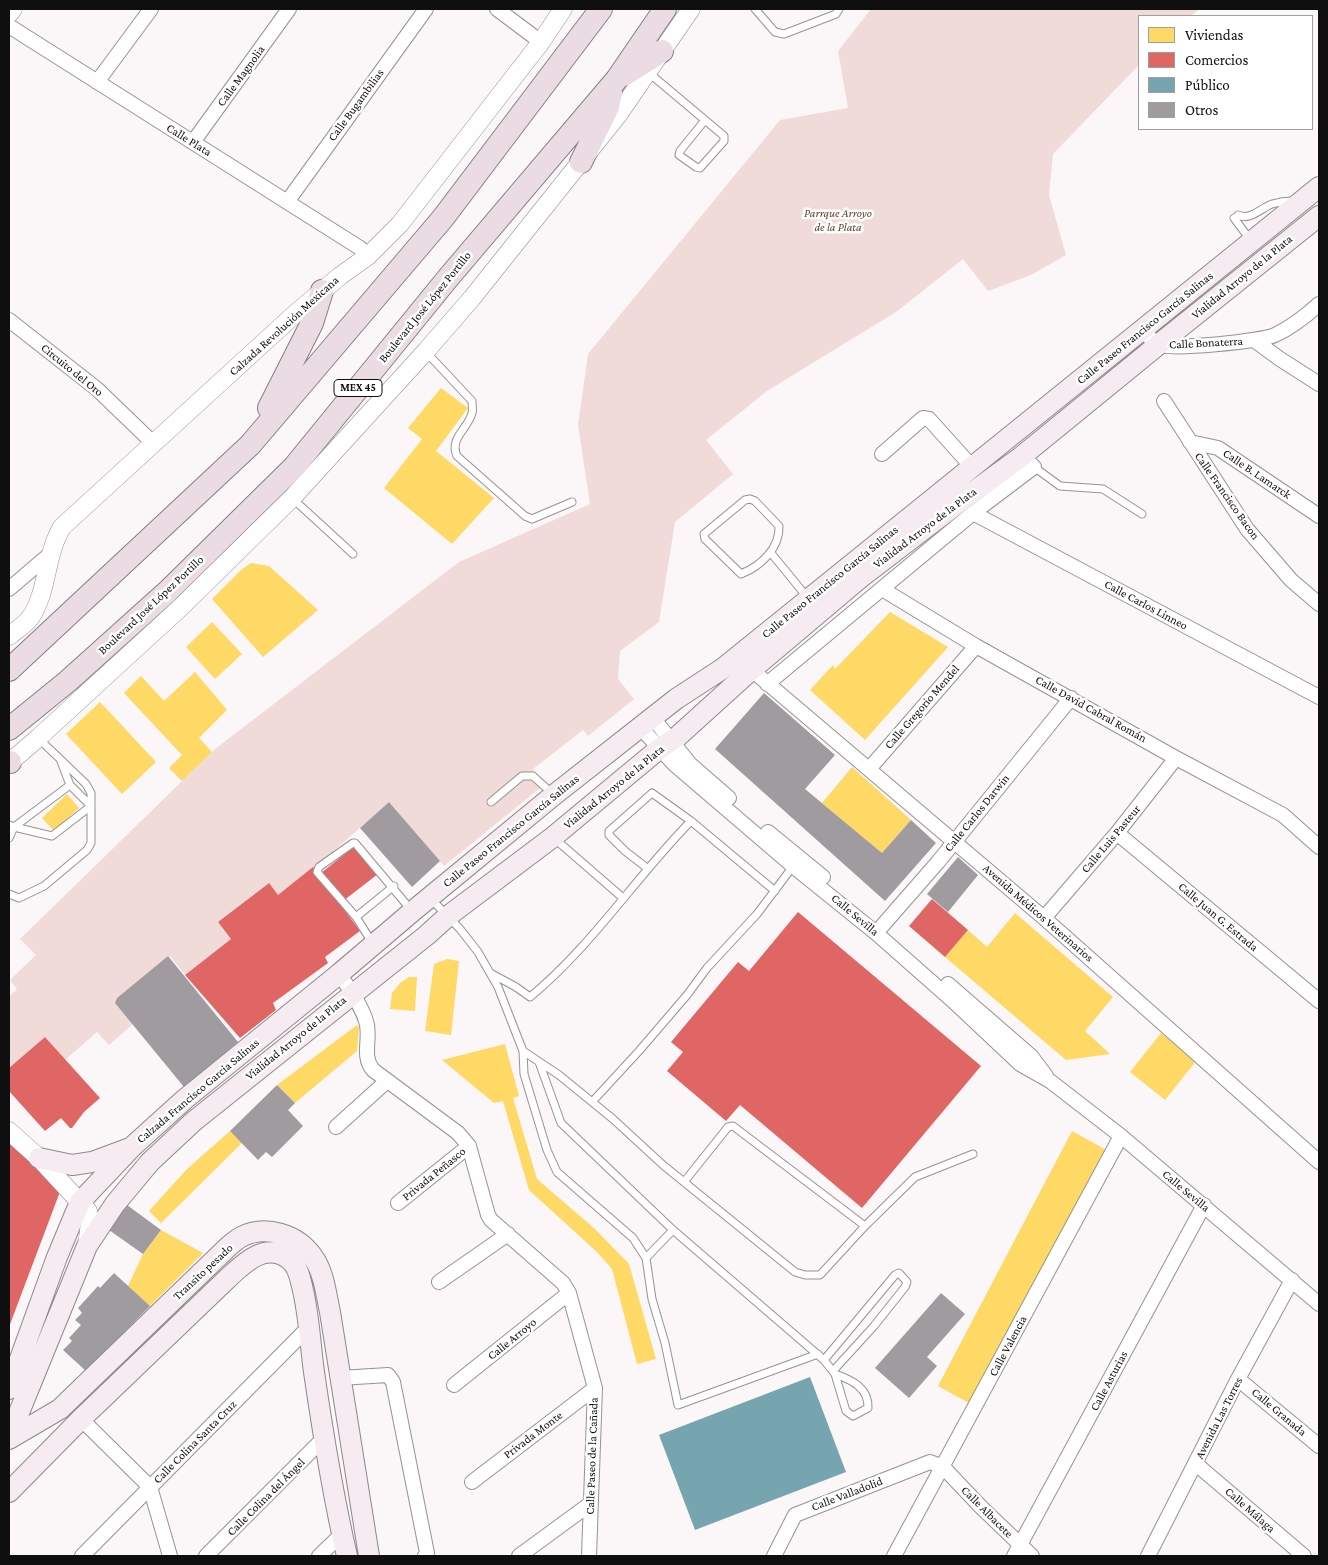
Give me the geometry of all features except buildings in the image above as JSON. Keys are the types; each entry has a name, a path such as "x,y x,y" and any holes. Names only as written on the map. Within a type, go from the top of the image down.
{"main road":[{"path":"9,670 250,445 443,218 601,9"},
{"name":"Boulevard José López Portillo","path":"9,729 68,681 167,592 294,466 448,278 615,81 665,9"},
{"path":"581,162 608,107 615,81 662,51"},
{"name":"Calle Paseo Francisco García Salinas","path":"814,606 973,468 1319,187"},
{"name":"Vialidad Arroyo de la Plata","path":"9,1438 87,1246 115,1204 150,1162 194,1121 448,916 553,837 666,745 744,663 814,606 860,578 1028,461 1158,345 1319,216"},
{"path":"250,445 308,332 322,291"},
{"name":"Calle Paseo Francisco García Salinas","path":"339,974 554,795 646,722 676,699 722,669 744,663"},
{"name":"Calzada Francisco Garcia Salinas","path":"9,1389 57,1257 80,1202 133,1146 185,1098 339,974"},
{"path":"39,1158 72,1164 85,1163 133,1146"},
{"name":"Transito pesado","path":"9,1438 60,1409 229,1246 241,1237 252,1233 282,1234 304,1246 314,1258 322,1278 330,1312 369,1556"},
{"name":"Transito pesado","path":"9,1492 81,1419 249,1259 258,1254 277,1253 294,1264 301,1282 325,1437 347,1556"},
{"path":"30,1387 38,1402 60,1409"}],"street":[{"path":"9,14 12,9"},
{"path":"97,82 151,9"},
{"name":"Calle Magnolia","path":"193,142 289,9"},
{"name":"Calle Bugambilias","path":"286,202 426,9"},
{"path":"497,9 541,42"},
{"name":"Calzada Revolución Mexicana","path":"9,636 29,620 39,601 55,538 69,519 322,291 368,256 400,224 541,42 563,9"},
{"path":"9,762 38,738 180,608 292,498 426,351 472,298 618,115 691,9"},
{"name":"Calle Plata","path":"9,26 360,248 368,256"},
{"name":"Calle Bonaterra","path":"1158,345 1175,347 1254,340 1274,335 1290,326 1319,304"},
{"name":"Circuito del Oro","path":"9,320 97,388 154,444"},
{"path":"1144,330 1158,345"},
{"name":"Calle Bonaterra","path":"1254,340 1319,384"},
{"name":"Calle Francisco Bacon","path":"1164,401 1247,529 1291,580 1319,604"},
{"path":"882,454 923,418 926,418 929,419 973,468"},
{"name":"Calle B. Lamarck","path":"1190,442 1218,448 1319,516"},
{"path":"767,684 973,513 1028,461"},
{"name":"Calle Carlos Linneo","path":"973,513 1319,697"},
{"path":"9,589 50,554"},
{"name":"Calle David Cabral Román","path":"882,589 976,646 1176,758 1283,815 1319,847"},
{"name":"Calle Gregorio Mendel","path":"869,769 976,646"},
{"name":"Avenida Médicos Veterinarios","path":"744,663 1044,918 1319,1162"},
{"name":"Calle Carlos Darwin","path":"879,929 938,862 1071,698"},
{"name":"Calle Sevilla","path":"646,722 666,745 675,765 879,929 1031,1056 1050,1081 1121,1136 1319,1304"},
{"name":"Calle Luis Pasteur","path":"1044,918 1117,833 1176,758"},
{"name":"Calle Juan G. Estrada","path":"1117,833 1319,1001"},
{"name":"Calle Paseo de la Cañada","path":"339,974 353,993 367,1025 367,1063 387,1081 458,1133 469,1146 491,1220 563,1283 569,1293 595,1388 589,1556"},
{"path":"336,1127 387,1081"},
{"path":"9,1131 39,1158 88,1212 90,1223 87,1246"},
{"name":"Calle Valencia","path":"894,1556 1121,1136"},
{"name":"Privada Peñasco","path":"398,1203 469,1146"},
{"name":"Calle Asturias","path":"1017,1550 1204,1205"},
{"path":"439,1282 508,1234"},
{"name":"Avenida Las Torres","path":"1148,1556 1238,1378 1292,1280"},
{"name":"Calle Arroyo","path":"454,1385 569,1293"},
{"name":"Calle Colina Santa Cruz","path":"82,1556 308,1328"},
{"path":"340,1378 388,1375 393,1382 427,1553 426,1556"},
{"name":"Calle Granada","path":"1238,1378 1319,1446"},
{"name":"Privada Monte","path":"472,1482 595,1388"},
{"path":"81,1419 150,1487 170,1556"},
{"name":"Calle Colina del Ángel","path":"206,1556 325,1437"},
{"name":"Calle Valladolid","path":"774,1556 795,1514 930,1462 942,1466"},
{"name":"Calle Málaga","path":"1196,1464 1304,1556"},
{"name":"Calle Albacete","path":"942,1466 980,1506 1017,1550 1032,1556"},
{"path":"519,1556 590,1504"},
{"path":"319,1556 342,1534"}],"lane":[{"path":"755,9 775,32 784,34 836,14 839,9"},
{"path":"648,72 705,120 724,136 724,141 700,168 679,154 705,120"},
{"path":"1251,242 1236,216 1249,216 1273,204 1303,200"},
{"path":"426,351 472,401 472,413 455,443 454,449 457,456 525,516 532,519 572,502"},
{"path":"1028,461 1060,486 1103,489 1142,514"},
{"path":"292,498 353,554"},
{"path":"750,499 755,501 779,526 780,533 771,553 741,574 705,539 704,534 745,500 750,499"},
{"path":"771,553 814,606"},
{"path":"9,894 19,898 44,886 87,850 91,843 90,794 86,784 38,738"},
{"path":"60,759 70,785 90,806"},
{"path":"491,802 522,776 533,776 554,795"},
{"path":"9,838 11,826 70,785"},
{"path":"647,868 625,851 609,835 609,831 652,793 691,821 775,891"},
{"path":"11,826 52,836 90,806"},
{"path":"492,974 530,997 602,925 647,868 691,821"},
{"path":"553,837 623,898"},
{"path":"373,944 356,917 317,872 319,867 355,843 394,886 413,911"},
{"path":"592,1102 640,1051 707,968 757,914 797,862"},
{"path":"356,917 394,886"},
{"path":"430,898 478,952 492,974 523,1052 524,1074 547,1150 557,1172 633,1238 646,1258 652,1299 665,1343 678,1405 818,1354"},
{"path":"523,1052 559,1075 684,1182 795,1272 805,1275 820,1275 865,1226 915,1177 973,1154"},
{"path":"538,1062 561,1122 604,1166 674,1230 824,1360 834,1372 846,1411 853,1416 868,1408 868,1399 860,1387 834,1372"},
{"path":"684,1182 728,1127 733,1126 865,1226"},
{"path":"646,1258 674,1230"},
{"path":"824,1360 895,1275 899,1274 907,1282 905,1287 834,1372"},
{"path":"848,1332 859,1342"}],"green space":[{"name":"Parrque Arroyo de la Plata","path":"871,9 1199,9 1192,15 1138,15 1138,66 1053,154 1049,195 1066,255 1031,275 988,291 963,259 896,312 767,391 706,440 733,474 675,522 659,622 620,651 618,679 634,699 588,736 583,730 533,769 545,784 444,866 389,802 319,864 278,895 268,883 218,922 231,939 185,975 171,957 168,956 117,998 115,1003 133,1024 109,1045 97,1032 65,1060 45,1037 9,1068 9,997 17,989 10,980 36,955 20,939 215,749 459,562 590,504 578,425 588,354 780,120 848,108 838,51"}]}
